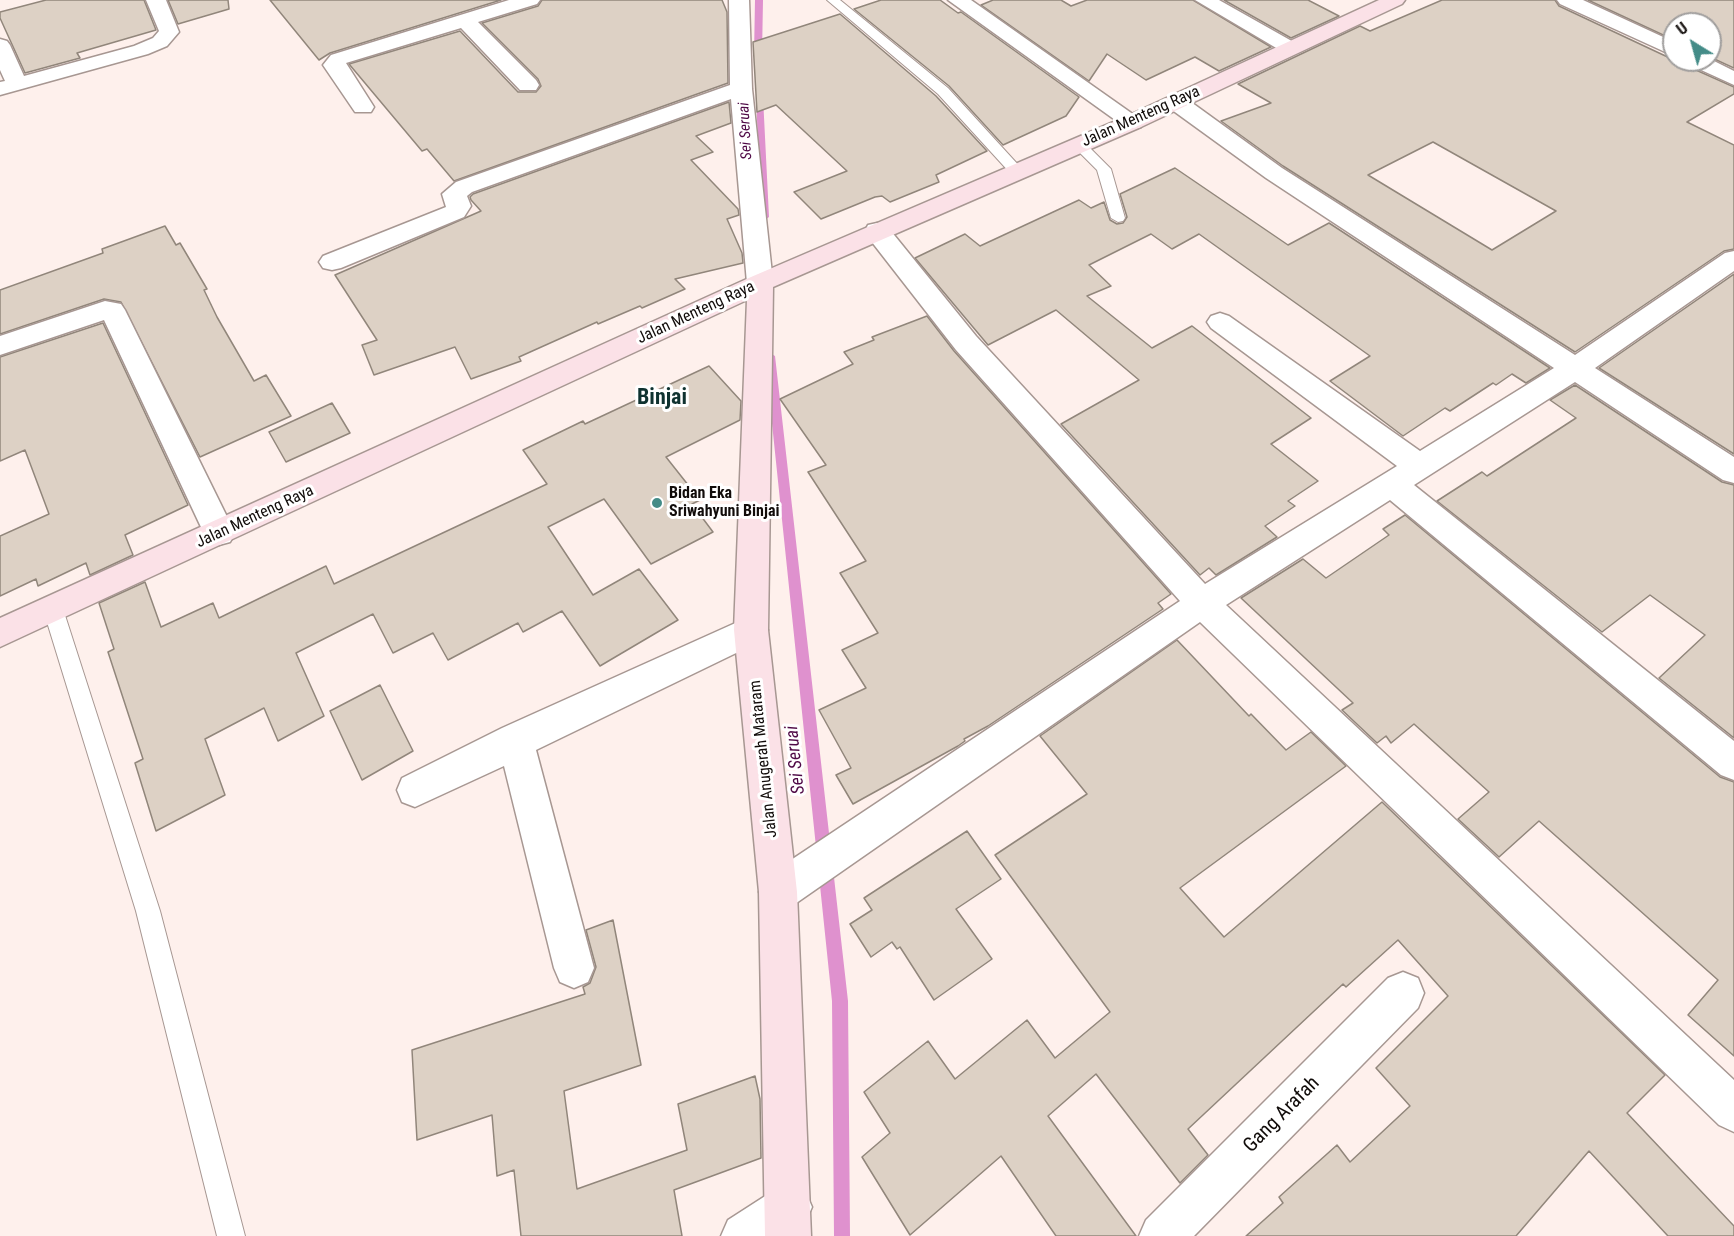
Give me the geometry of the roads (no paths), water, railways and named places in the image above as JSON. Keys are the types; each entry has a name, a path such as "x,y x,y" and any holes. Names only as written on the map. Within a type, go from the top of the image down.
{"street":[{"path":"0,45 9,87 141,50 160,42 169,32 156,0"},
{"path":"363,107 334,65 338,59 530,0"},
{"path":"739,0 741,89 760,282"},
{"path":"958,0 1133,122"},
{"path":"1205,0 1290,48"},
{"name":"Jalan Menteng Raya","path":"0,633 760,282 1133,122 1395,0"},
{"path":"1567,0 1662,44"},
{"path":"465,20 528,85"},
{"path":"332,262 455,212 459,206 454,194 464,187 636,124 741,89"},
{"path":"1176,102 1274,172 1734,472"},
{"path":"878,231 966,343 1202,603 1734,1110"},
{"path":"778,892 1202,603 1574,369 1734,259"},
{"name":"Jalan Anugerah Mataram","path":"760,282 751,630 778,892 789,1222"},
{"path":"0,346 105,310 112,310 219,533"},
{"path":"1221,322 1419,466"},
{"path":"1392,484 1734,763"},
{"path":"415,790 515,740 751,630"},
{"path":"515,740 574,968"},
{"name":"Gang Arafah","path":"1162,1236 1403,993"},
{"path":"744,1236 789,1222"}],"lane":[{"path":"832,0 943,91 1017,172"},
{"path":"1079,145 1104,169 1118,218"},
{"path":"53,609 148,910 231,1236"}],"waterway":[{"name":"Sei Seruai","path":"758,55 759,0"},
{"name":"Sei Seruai","path":"759,97 765,217"},
{"name":"Sei Seruai","path":"770,356 840,1001 842,1236"}],"place":[{"name":"Bidan Eka Sriwahyuni Binjai","path":"657,503"}],"district":[{"name":"Binjai","path":"662,398"}]}
